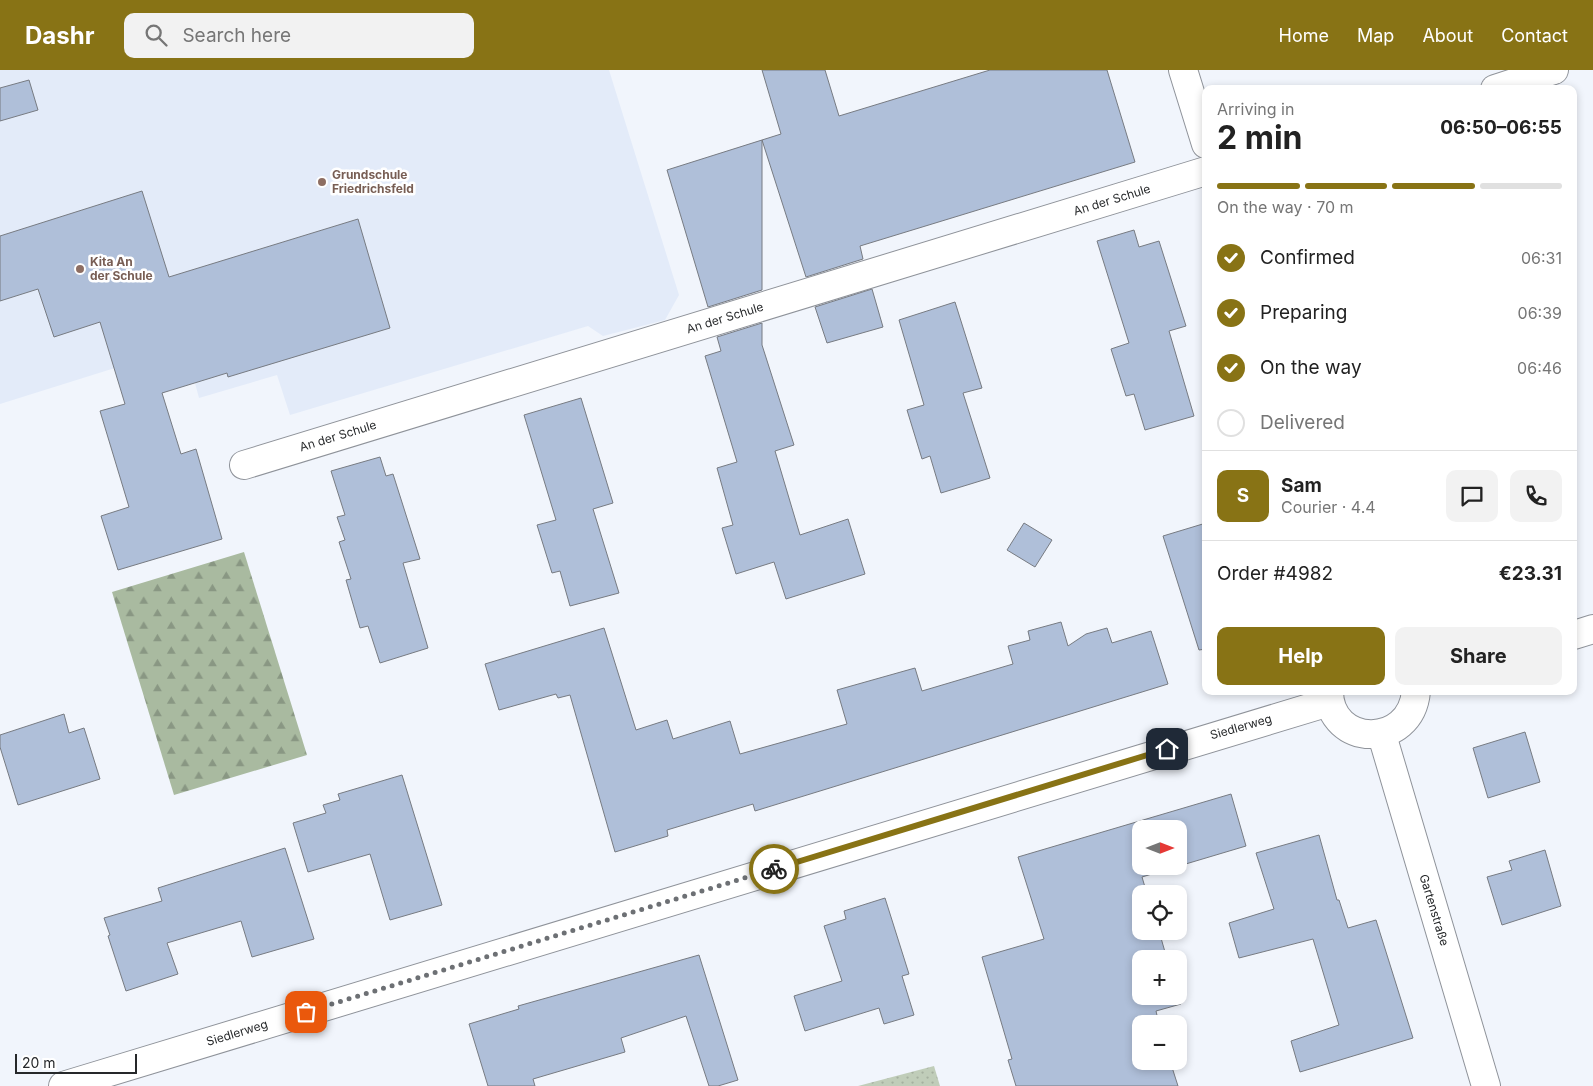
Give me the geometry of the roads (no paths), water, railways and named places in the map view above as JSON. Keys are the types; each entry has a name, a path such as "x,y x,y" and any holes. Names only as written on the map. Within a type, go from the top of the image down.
{"street":[{"path":"1183,70 1202,131"},
{"path":"1507,85 1554,70"},
{"name":"An der Schule","path":"244,465 1202,172"},
{"path":"1577,633 1593,628"},
{"path":"1329,696 1340,721 1359,734 1382,735 1402,725 1415,706 1416,695"},
{"name":"Siedlerweg","path":"63,1086 1329,696"},
{"name":"Gartenstraße","path":"1382,735 1486,1086"}],"place":[{"name":"Grundschule Friedrichsfeld","path":"322,182"},
{"name":"Kita An der Schule","path":"80,269"}]}
